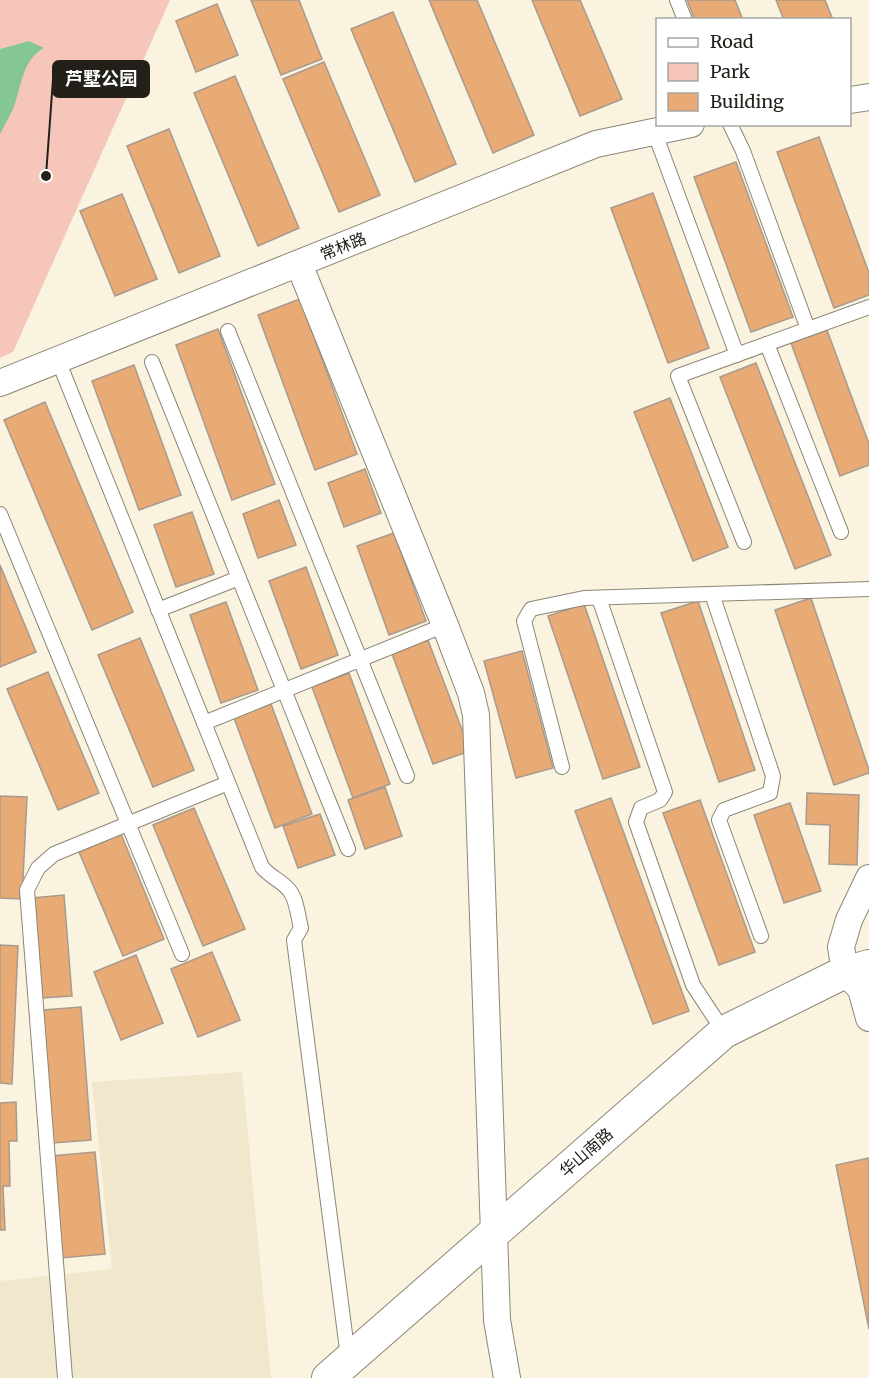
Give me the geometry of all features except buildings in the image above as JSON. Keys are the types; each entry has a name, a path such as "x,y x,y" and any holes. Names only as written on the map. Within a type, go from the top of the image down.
{"street":[{"path":"851,100 869,97"},
{"name":"常林路","path":"0,383 596,144 680,126"},
{"path":"299,264 445,625 471,693 476,716 496,1232 497,1320 507,1378"},
{"path":"869,878 849,920 841,946 857,969 869,1018"},
{"name":"华山南路","path":"338,1369 724,1032 857,969"}],"lane":[{"path":"677,0 684,18"},
{"path":"731,126 743,151 808,329"},
{"path":"654,131 737,355"},
{"path":"744,542 678,376 869,307"},
{"path":"228,331 407,776"},
{"path":"767,344 841,532"},
{"path":"58,360 262,867 270,876 289,889 295,903 301,928 294,940 338,1369"},
{"path":"152,362 348,849"},
{"path":"0,514 182,954"},
{"path":"158,610 239,578"},
{"path":"562,767 524,621 531,609 584,598 869,589"},
{"path":"712,594 773,776 770,793 724,810 719,820 761,936"},
{"path":"599,598 665,792 660,800 641,808 636,822 693,986 724,1032"},
{"path":"204,723 445,625"},
{"path":"66,1378 27,890 38,868 54,854 228,783"}],"shaded area":[{"path":"29,41 44,48 36,53 26,67 13,109 0,134 0,49"},
{"path":"242,1072 271,1378 0,1378 0,1281 112,1269 92,1082"}],"green space":[{"path":"0,0 170,0 13,352 0,358"}],"place":[{"name":"芦墅公园","path":"46,176"}]}
